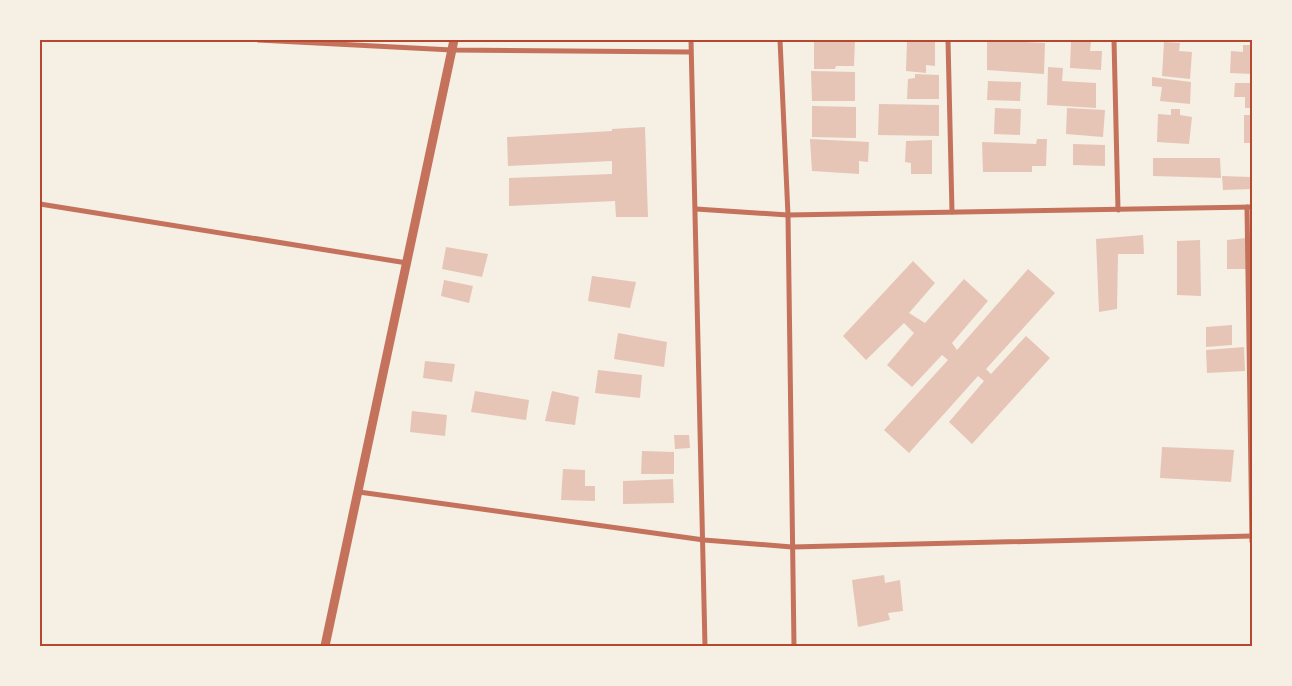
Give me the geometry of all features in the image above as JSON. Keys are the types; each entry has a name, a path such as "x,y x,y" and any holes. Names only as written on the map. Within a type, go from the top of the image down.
{"street":[{"path":"258,40 452,50 690,52"},
{"path":"325,646 454,40"},
{"path":"691,40 705,646"},
{"path":"780,40 788,215 794,646"},
{"path":"948,40 952,212"},
{"path":"1114,40 1118,210"},
{"path":"40,204 408,263"},
{"path":"696,209 788,215 1250,207 1252,542"},
{"path":"359,492 704,540 792,546 1252,536"}],"building":[{"path":"814,40 855,40 854,66 836,66 835,69 814,69"},
{"path":"907,40 935,40 935,66 926,65 926,73 906,71"},
{"path":"987,40 1045,43 1044,74 987,70"},
{"path":"1071,41 1091,41 1090,51 1102,51 1101,70 1070,68"},
{"path":"1164,42 1180,43 1179,51 1192,52 1190,79 1162,76"},
{"path":"1243,45 1252,45 1252,74 1230,73 1231,51 1243,52"},
{"path":"1048,67 1063,68 1062,81 1096,83 1096,108 1047,105"},
{"path":"811,71 855,72 855,101 812,101"},
{"path":"915,74 939,75 939,99 907,99 908,79 915,78"},
{"path":"1152,77 1191,82 1190,104 1160,101 1162,87 1152,86"},
{"path":"988,81 1021,82 1020,101 987,100"},
{"path":"1235,83 1252,83 1252,108 1245,108 1245,97 1234,97"},
{"path":"879,104 939,105 939,136 878,135"},
{"path":"812,106 856,107 856,138 812,137"},
{"path":"995,108 1021,109 1020,135 994,134"},
{"path":"1067,108 1105,110 1103,137 1066,134"},
{"path":"1171,109 1180,109 1180,115 1192,117 1189,144 1157,142 1158,114 1171,115"},
{"path":"1244,115 1252,115 1252,143 1244,143"},
{"path":"645,127 648,217 616,217 615,201 509,206 509,178 612,174 612,161 508,166 507,137 612,131 612,129"},
{"path":"810,139 869,142 868,162 859,161 859,174 812,171"},
{"path":"1037,139 1047,139 1046,166 1032,166 1032,172 983,172 982,142 1036,144"},
{"path":"932,140 932,174 911,174 911,163 905,162 906,141"},
{"path":"1073,144 1105,145 1105,166 1073,165"},
{"path":"1153,158 1220,158 1221,178 1153,176"},
{"path":"1222,176 1251,177 1252,189 1223,190"},
{"path":"1143,235 1144,254 1118,254 1117,309 1099,312 1096,239"},
{"path":"1246,238 1246,269 1227,269 1227,240"},
{"path":"1200,240 1201,296 1177,295 1177,241"},
{"path":"446,247 488,254 482,277 442,269"},
{"path":"913,261 935,283 909,313 925,323 964,279 988,301 952,343 957,350 1028,269 1055,293 986,369 991,374 1026,336 1050,358 972,444 949,422 984,381 978,376 909,453 884,430 948,360 942,355 912,387 887,365 914,333 904,323 866,360 843,336"},
{"path":"592,276 636,282 630,308 588,301"},
{"path":"444,280 473,286 469,303 441,296"},
{"path":"1232,325 1232,345 1206,347 1206,327"},
{"path":"618,333 667,342 664,367 614,359"},
{"path":"1244,347 1245,371 1207,373 1206,350"},
{"path":"425,361 455,364 452,382 423,378"},
{"path":"598,370 642,375 640,398 595,393"},
{"path":"475,391 529,400 526,420 471,412"},
{"path":"552,391 579,397 575,425 545,421"},
{"path":"412,411 447,415 445,436 410,432"},
{"path":"674,435 689,435 690,448 675,449"},
{"path":"1162,447 1234,450 1231,482 1160,478"},
{"path":"642,451 674,452 674,474 641,474"},
{"path":"563,469 585,470 585,486 595,486 595,501 561,500"},
{"path":"673,479 674,503 623,504 623,481"},
{"path":"884,575 885,583 900,580 903,611 888,613 890,620 858,627 852,580"}]}
